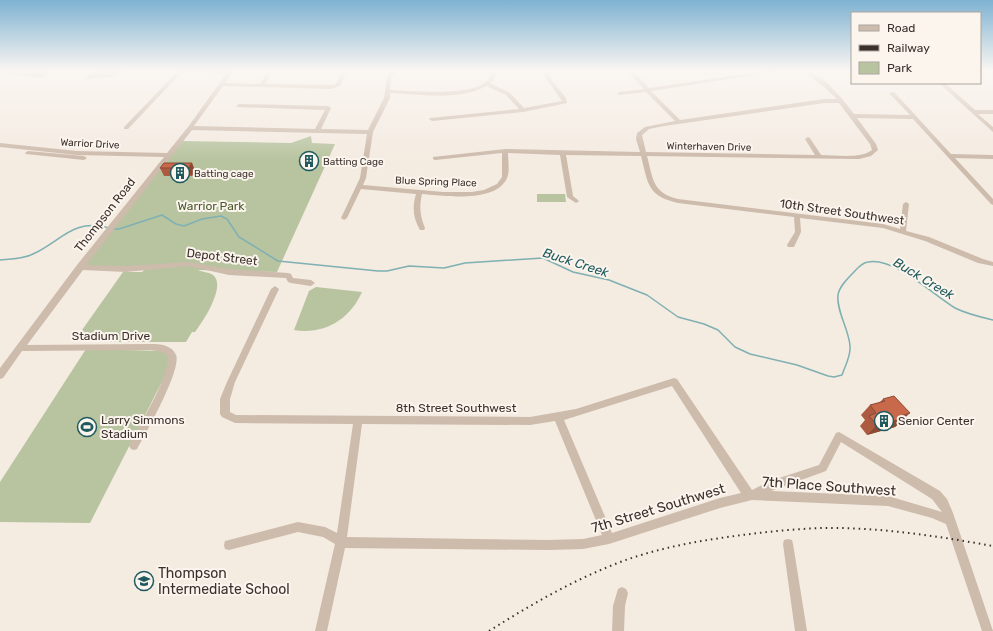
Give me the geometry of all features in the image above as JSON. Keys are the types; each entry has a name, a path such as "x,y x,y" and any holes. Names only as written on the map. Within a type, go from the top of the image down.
{"street":[{"path":"126,128 153,100"},
{"name":"Thompson Road","path":"0,375 80,267 210,100"},
{"path":"344,218 359,187 365,170 370,132 386,100"},
{"path":"514,100 523,110"},
{"path":"432,119 523,110 565,102 564,100"},
{"path":"657,100 678,122 821,100"},
{"path":"831,100 839,101"},
{"path":"899,100 993,203"},
{"path":"961,100 993,130"},
{"name":"Winterhaven Drive","path":"435,158 489,152 859,157 869,155 874,152 875,148 873,144 839,101"},
{"path":"239,106 328,108 317,131"},
{"path":"974,112 993,112"},
{"path":"851,116 914,117"},
{"name":"10th Street Southwest","path":"678,122 652,126 641,131 639,139 650,181 655,190 670,199 682,202 878,226 904,231 927,238 980,261 993,264"},
{"path":"190,128 370,132"},
{"path":"808,139 820,156"},
{"name":"Warrior Drive","path":"0,146 12,147 23,152 61,157 165,157"},
{"name":"Blue Spring Place","path":"359,187 420,192 472,194 493,189 499,185 505,177 505,152"},
{"path":"563,153 570,196 576,202"},
{"path":"950,156 993,157"},
{"path":"493,189 500,194"},
{"path":"420,192 416,212 422,228"},
{"path":"904,231 906,204"},
{"path":"791,245 798,232 797,216"},
{"name":"Depot Street","path":"80,267 135,268 188,264 229,272 288,276 291,280 311,283"},
{"name":"8th Street Southwest","path":"275,289 225,399 225,414 230,417 235,419 524,421 558,417 674,382 750,495"},
{"name":"Stadium Drive","path":"20,348 144,347 159,348 168,352 172,357 171,369 134,446"},
{"path":"558,417 609,539"},
{"path":"321,631 341,542 358,420"},
{"name":"7th Street Southwest","path":"341,542 567,546 609,539 750,495 822,468 839,436 936,495 943,504 950,520"},
{"name":"7th Place Southwest","path":"750,495 888,501 919,508 950,520"},
{"path":"950,520 988,631"},
{"path":"229,545 298,527 325,532 341,542"},
{"path":"788,544 801,631"},
{"path":"618,631 619,606 622,593"}],"green space":[{"name":"Warrior Park","path":"311,136 312,143 335,144 277,272 198,270 213,275 217,280 217,287 212,304 203,321 195,332 192,332 186,342 112,342 75,340 123,272 142,272 144,270 150,270 80,267 181,141 291,143"},
{"path":"537,194 565,194 566,202 537,202"},
{"path":"316,287 362,292 351,310 335,323 316,330 294,330 309,291"},
{"name":"Larry Simmons Stadium","path":"86,349 164,351 170,358 167,372 90,523 0,522 0,482"}],"building":[{"path":"164,163 192,163 188,168 160,168"},
{"path":"894,396 910,413 903,415 905,418 877,425 869,416 876,413 870,405 885,401 883,399"}],"waterway":[{"name":"Buck Creek","path":"113,229 119,229 162,215 176,224 184,226 202,219 221,216 227,219 239,237 278,261 378,271 387,271 409,266 444,268 465,263 543,258 573,272 609,280 647,295 678,317 704,324 718,330 735,347 750,354 797,365 834,377 842,375 850,350 849,340 839,307 838,295 848,278 859,266 868,262 879,262 890,265 913,278 955,308 969,314 993,320"},
{"name":"Buck Creek","path":"0,260 29,256 76,228 86,226 109,228"}],"railway":[{"path":"489,631 554,593 605,568 650,552 707,540 811,528 843,528 908,533 993,546"}],"place":[{"name":"Batting Cage","path":"309,161"},
{"name":"Batting cage","path":"180,173"},
{"name":"Senior Center","path":"884,421"},
{"name":"Larry Simmons Stadium","path":"87,427"},
{"name":"Thompson Intermediate School","path":"144,581"}]}
